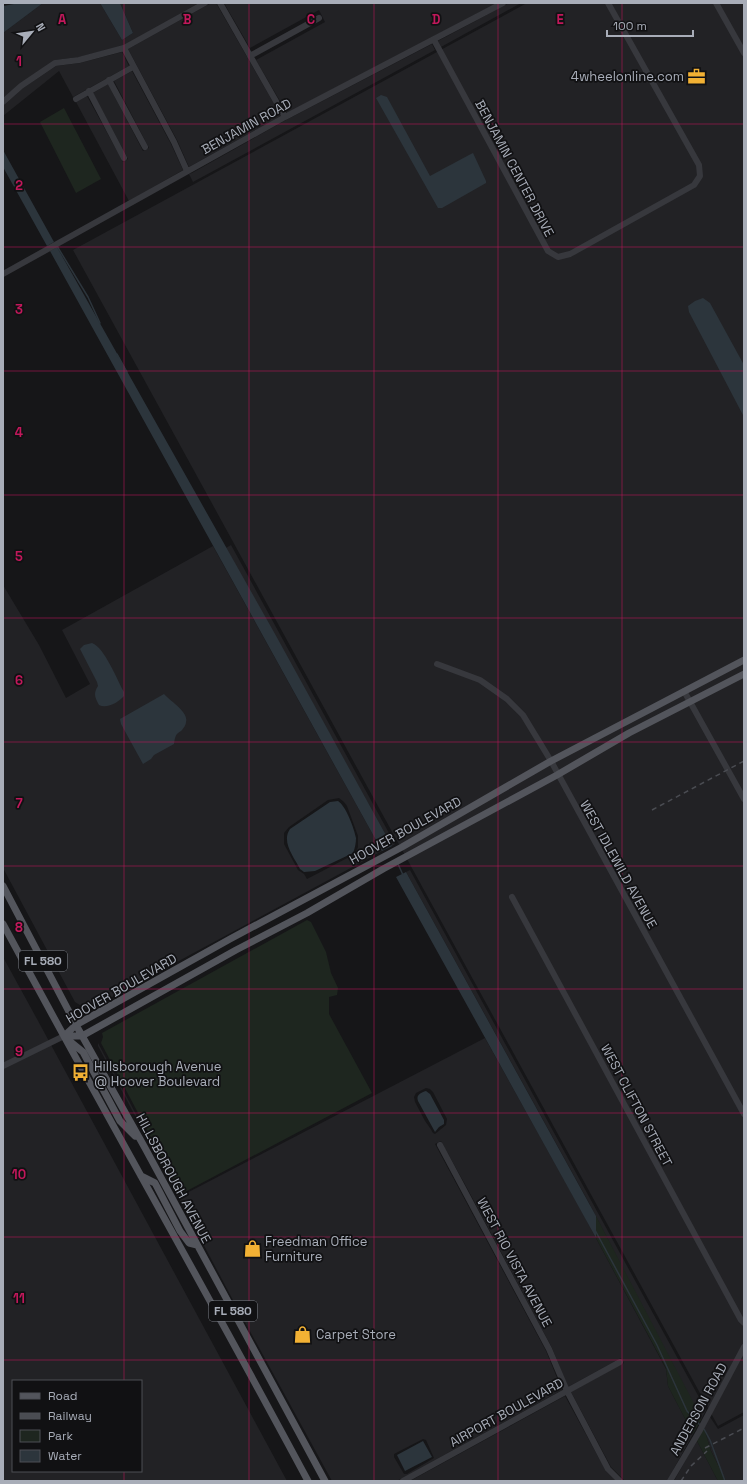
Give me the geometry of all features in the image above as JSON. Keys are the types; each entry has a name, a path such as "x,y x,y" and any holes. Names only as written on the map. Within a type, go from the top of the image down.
{"main road":[{"name":"HOOVER BOULEVARD","path":"64,1036 76,1025 402,846 551,761 744,660"},
{"name":"HOOVER BOULEVARD","path":"64,1036 82,1036 236,950 309,912 383,869 558,775 629,734 744,674"},
{"name":"HILLSBOROUGH AVENUE","path":"3,886 76,1025 325,1481"},
{"name":"HILLSBOROUGH AVENUE","path":"3,924 308,1481"},
{"path":"64,1036 83,1052 120,1121 141,1142"},
{"path":"141,1176 155,1183 180,1231 189,1243 197,1245"}],"street":[{"path":"3,102 21,86 55,63 79,60 124,48 205,3"},
{"path":"220,3 285,117"},
{"name":"BENJAMIN ROAD","path":"3,274 285,117 503,3"},
{"name":"BENJAMIN CENTER DRIVE","path":"434,40 548,251 558,257 570,254 694,185 700,176 699,165 608,3"},
{"path":"716,3 744,53"},
{"path":"250,56 319,18"},
{"path":"124,48 174,142 188,172"},
{"path":"76,99 133,67"},
{"path":"109,80 145,147"},
{"path":"89,92 124,158"},
{"name":"WEST IDLEWILD AVENUE","path":"437,664 480,680 507,699 524,715 551,761 744,1114"},
{"path":"684,691 744,799"},
{"name":"WEST CLIFTON STREET","path":"512,897 744,1323"},
{"path":"3,1066 64,1036"},
{"name":"WEST RIO VISTA AVENUE","path":"440,1145 550,1349 567,1391 608,1469 620,1481"},
{"name":"ANDERSON ROAD","path":"670,1481 699,1432 744,1347"},
{"name":"AIRPORT BOULEVARD","path":"403,1481 620,1362"}],"shaded area":[{"path":"43,3 100,3 122,40 133,33 120,3 199,3 123,46 79,57 55,60 3,98 3,33"},
{"path":"211,3 216,3 281,116 189,167 177,140 128,49"},
{"path":"224,3 497,3 287,113 256,60 325,22 319,10 250,48"},
{"path":"509,3 521,3 441,47 438,41"},
{"path":"527,3 744,3 744,1412 718,1426 73,250"},
{"path":"432,44 435,50 193,182 189,174 286,120"},
{"path":"122,52 129,66 73,97 59,71 3,116 3,106 23,88 56,66 80,63"},
{"path":"132,71 171,144 183,170 129,201 76,102 87,96 123,162 128,159 93,93 108,84 143,151 149,148 114,81"},
{"path":"231,545 395,844 392,846 226,548"},
{"path":"213,546 382,851 88,1010 75,1002 3,868 3,585 39,645 66,698 90,684 62,630","holes":["339,798 347,806 358,836 358,847 355,854 307,879 304,874 298,870 284,844 284,833 289,827 328,800"]},
{"path":"410,870 706,1410 701,1420 589,1203 406,872"},
{"path":"3,957 37,1019 287,1481 3,1481"},
{"path":"485,1038 582,1212 666,1369 668,1386 693,1434 667,1481 625,1481 611,1467 571,1392 624,1363 621,1358 568,1387 552,1348 441,1141 435,1144 546,1351 562,1390 397,1481 332,1481 234,1302 98,1046 98,1043 179,1195 181,1196","holes":["426,1088 433,1092 447,1119 446,1125 435,1134 425,1121 414,1097 416,1093","423,1439 426,1440 434,1458 407,1474 404,1474 394,1457 394,1454"]},
{"path":"565,1396 606,1471 616,1481 410,1481"},
{"path":"744,1415 744,1481 726,1481 711,1451 704,1428 710,1417 718,1429"},
{"path":"697,1441 718,1481 674,1481 684,1463"}],"green space":[{"path":"64,108 101,179 76,193 40,122"},
{"path":"307,920 311,922 326,952 331,973 338,988 337,995 329,997 329,1014 372,1093 181,1194 101,1043 103,1037 102,1033"},
{"path":"596,1216 700,1415 701,1420 693,1434 668,1386 666,1368 596,1238"},
{"path":"704,1428 711,1451 726,1481 718,1481 697,1441"}],"water":[{"path":"19,3 43,3 3,33 3,6"},
{"path":"100,3 120,3 133,33 122,40"},
{"path":"381,95 387,97 430,176 473,153 486,183 442,208 438,208 376,98"},
{"path":"3,150 54,242 47,246 3,167"},
{"path":"57,247 275,634 392,846 382,851 50,251"},
{"path":"703,298 710,303 744,365 744,417 689,312 688,306"},
{"path":"92,643 102,651 124,692 124,696 116,703 102,706 99,705 96,700 95,691 98,686 97,682 80,649 84,645"},
{"path":"164,694 185,714 186,724 176,735 174,744 154,755 143,764 121,724 120,719"},
{"path":"338,801 344,807 352,823 356,838 353,853 315,871 304,872 300,869 289,849 287,839 290,829 330,802"},
{"path":"406,872 596,1216 596,1238 396,877"},
{"path":"426,1091 430,1094 444,1120 444,1124 435,1132 418,1101 419,1094"},
{"path":"423,1441 432,1457 405,1471 397,1455"}],"waterway":[{"path":"57,246 88,297 100,323"},
{"path":"117,354 127,372"},
{"path":"398,864 403,875"},
{"path":"595,1230 657,1345 687,1411 700,1425"},
{"path":"704,1429 710,1440 725,1481"}],"railway":[{"path":"652,810 744,761"},
{"path":"705,1448 744,1428"},
{"path":"681,1481 691,1466 707,1451"}],"place":[{"name":"4wheelonline.com","path":"697,76"},
{"name":"Hillsborough Avenue @ Hoover Boulevard","path":"81,1073"},
{"name":"Freedman Office Furniture","path":"252,1248"},
{"name":"Carpet Store","path":"303,1334"}]}
